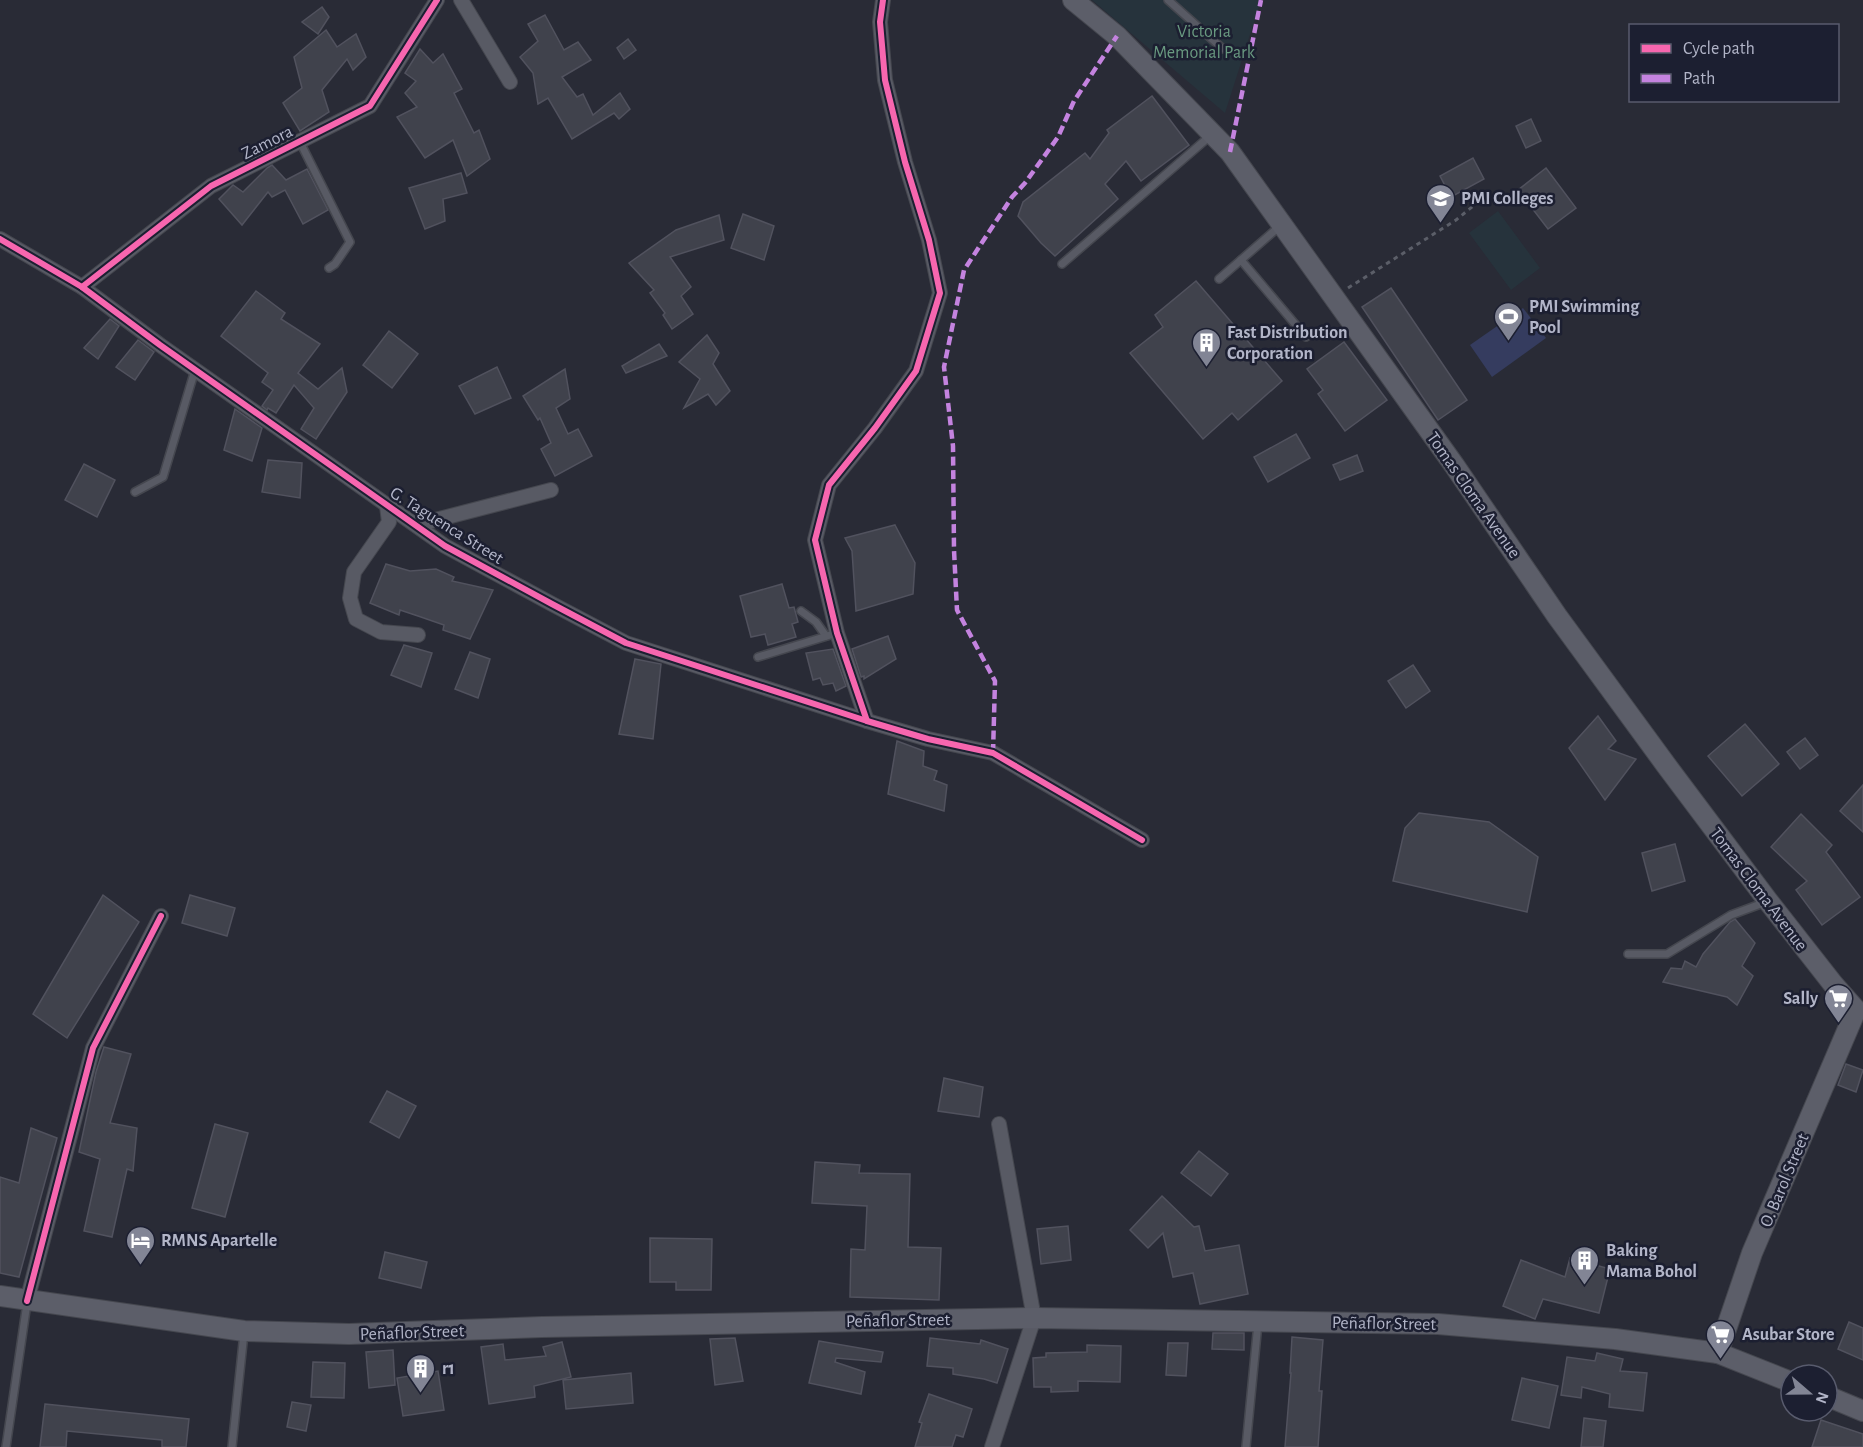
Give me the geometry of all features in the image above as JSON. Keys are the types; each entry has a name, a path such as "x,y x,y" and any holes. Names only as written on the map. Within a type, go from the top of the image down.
{"main road":[{"name":"Tomas Cloma Avenue","path":"1073,0 1118,36 1230,152 1454,465 1557,616 1768,902 1833,984 1859,1004"},
{"name":"O. Barol Street","path":"1718,1353 1752,1253 1859,1004"},
{"name":"Peñaflor Street","path":"0,1296 244,1331 349,1334 542,1327 1034,1318 1438,1324 1615,1339 1718,1353 1779,1377"},
{"path":"1839,1401 1863,1411"}],"street":[{"name":"Zamora","path":"82,287 211,186 370,106 437,0"},
{"path":"461,0 510,82"},
{"path":"867,721 832,634 815,540 829,485 875,428 916,371 940,293 929,240 905,162 885,80 880,22 883,0"},
{"name":"G. Taguenca Street","path":"0,239 82,287 387,506 464,556 626,643 867,721 928,739 993,753 1142,840"},
{"path":"416,525 551,490"},
{"path":"387,506 389,522 354,572 350,598 356,619 381,632 418,635"},
{"path":"27,1301 93,1048 161,916"},
{"path":"992,1447 1034,1318 999,1124"}],"lane":[{"path":"1168,0 1223,49"},
{"path":"1062,264 1212,134"},
{"path":"300,142 350,242 335,264 329,268"},
{"path":"1219,279 1282,224"},
{"path":"1241,260 1306,337"},
{"path":"135,492 163,477 195,370"},
{"path":"801,611 832,634"},
{"path":"758,657 832,634"},
{"path":"1628,954 1667,954 1731,915 1768,902"},
{"path":"6,1447 27,1301"},
{"path":"1246,1447 1259,1321"},
{"path":"232,1447 244,1331"}],"path":[{"path":"1334,297 1456,220 1483,198"}],"green space":[{"name":"Victoria Memorial Park","path":"1092,0 1261,0 1225,113"},
{"path":"1498,211 1540,268 1511,290 1469,233"}],"water":[{"name":"PMI Swimming Pool","path":"1523,308 1546,338 1492,377 1470,345"}],"building":[{"path":"322,7 329,17 318,34 302,22"},
{"path":"545,15 564,50 578,42 591,60 562,77 577,97 583,94 593,115 620,93 630,109 619,119 614,113 572,139 548,98 538,104 533,73 520,57 538,41 528,24"},
{"path":"326,30 337,47 356,34 366,57 353,70 347,59 322,90 329,112 300,131 283,103 302,88 294,57"},
{"path":"628,39 636,50 624,59 617,48"},
{"path":"420,49 433,63 443,54 462,89 454,93 474,133 479,130 490,159 467,176 453,140 425,158 397,117 417,107 405,93 416,81 405,73"},
{"path":"1152,96 1189,145 1141,181 1126,161 1105,184 1118,199 1055,256 1018,216 1023,202 1085,153 1090,159 1109,133 1107,130"},
{"path":"1531,119 1541,141 1526,148 1516,126"},
{"path":"1473,158 1484,179 1451,197 1440,176"},
{"path":"272,165 286,180 307,169 328,210 303,224 285,190 272,197 268,192 242,225 219,199 233,185 243,192"},
{"path":"1546,168 1576,208 1548,229 1518,190"},
{"path":"461,173 467,193 443,199 445,221 425,229 409,188"},
{"path":"743,214 774,226 764,260 731,248"},
{"path":"719,215 724,240 670,257 691,287 681,296 693,314 672,329 663,315 665,313 650,293 654,290 629,263 676,230"},
{"name":"Fast Distribution Corporation","path":"1196,281 1282,381 1238,420 1232,413 1203,439 1130,353 1163,327 1155,315"},
{"path":"1391,288 1467,400 1438,420 1362,307"},
{"path":"256,291 285,313 281,319 320,344 298,373 318,389 342,368 347,392 316,439 301,429 314,408 294,385 276,413 268,408 267,410 262,406 273,390 262,382 268,373 221,336"},
{"path":"110,319 119,326 98,359 84,348"},
{"path":"389,331 418,354 392,388 363,365"},
{"path":"707,335 719,353 713,364 730,391 716,405 708,394 684,408 700,379 679,362"},
{"path":"138,340 154,352 135,380 116,367"},
{"path":"1344,342 1387,400 1345,431 1318,394 1323,390 1307,369"},
{"path":"659,344 667,356 626,373 622,366"},
{"path":"497,367 511,398 475,414 459,386"},
{"path":"565,369 570,399 556,408 568,434 578,429 592,456 555,476 541,449 551,443 540,418 538,420 523,396"},
{"path":"235,409 262,428 252,461 224,450"},
{"path":"1296,434 1310,458 1268,482 1254,457"},
{"path":"1357,455 1363,471 1340,480 1333,465"},
{"path":"268,460 302,463 300,498 262,492"},
{"path":"84,464 115,480 97,517 65,500"},
{"path":"895,525 915,563 913,594 856,611 852,551 845,538"},
{"path":"386,564 410,571 436,569 454,577 452,581 493,590 470,639 443,630 444,625 400,610 399,615 370,603"},
{"path":"782,584 789,608 794,607 798,622 792,624 796,637 768,645 765,634 751,637 740,596"},
{"path":"888,636 896,659 864,679 864,676 861,677 852,649"},
{"path":"404,645 432,653 421,687 391,675"},
{"path":"833,649 846,686 836,691 833,683 823,685 820,678 813,680 806,653"},
{"path":"470,652 490,659 478,698 455,689"},
{"path":"635,659 661,664 653,739 619,734"},
{"path":"1413,665 1430,691 1406,708 1388,681"},
{"path":"1598,716 1616,741 1608,749 1636,759 1605,800 1569,748"},
{"path":"1745,724 1779,764 1742,796 1708,756"},
{"path":"1805,738 1818,755 1800,769 1787,752"},
{"path":"897,741 924,751 923,766 937,771 934,780 947,785 944,811 888,794"},
{"path":"1863,785 1863,832 1840,811"},
{"path":"1419,813 1489,822 1538,857 1527,912 1393,881 1405,828"},
{"path":"1801,814 1832,845 1826,852 1860,897 1822,925 1796,890 1807,881 1771,847"},
{"path":"1675,844 1685,881 1652,891 1642,853"},
{"path":"103,895 139,922 67,1038 33,1014"},
{"path":"190,895 235,908 227,936 182,923"},
{"path":"1735,919 1755,943 1742,966 1753,976 1737,1005 1727,997 1663,982 1671,968 1682,969 1685,961 1696,967 1703,954"},
{"path":"104,1047 131,1054 110,1123 137,1128 133,1171 127,1169 112,1237 84,1231 100,1159 79,1152 96,1072"},
{"path":"1846,1064 1863,1070 1856,1092 1838,1085"},
{"path":"944,1078 983,1087 979,1117 938,1111"},
{"path":"387,1091 416,1106 399,1138 370,1122"},
{"path":"215,1124 248,1133 225,1217 192,1208"},
{"path":"31,1128 57,1138 19,1277 0,1273 0,1177 19,1183"},
{"path":"1199,1151 1228,1174 1211,1196 1181,1173"},
{"path":"815,1162 860,1165 859,1173 910,1174 908,1247 941,1248 939,1300 850,1297 851,1249 865,1250 867,1206 812,1203"},
{"path":"1162,1196 1194,1227 1199,1226 1205,1251 1239,1245 1248,1294 1200,1304 1193,1273 1173,1277 1163,1233 1148,1248 1130,1230"},
{"path":"1068,1226 1071,1260 1041,1264 1037,1229"},
{"path":"650,1238 712,1239 711,1290 676,1290 676,1282 650,1282"},
{"path":"385,1252 427,1262 421,1288 379,1278"},
{"path":"1570,1258 1610,1269 1599,1313 1543,1299 1535,1319 1503,1306 1521,1260 1565,1277"},
{"path":"1849,1322 1863,1328 1863,1360 1838,1349"},
{"path":"1213,1333 1244,1333 1244,1350 1212,1349"},
{"path":"1292,1337 1323,1340 1318,1447 1285,1447"},
{"path":"735,1338 743,1381 715,1385 710,1339"},
{"path":"930,1338 980,1344 981,1340 1008,1349 997,1383 953,1374 953,1368 927,1366"},
{"path":"819,1341 883,1352 881,1362 836,1358 835,1362 865,1372 861,1394 809,1383"},
{"path":"562,1342 571,1377 534,1386 535,1397 489,1404 481,1347 503,1344 505,1360 546,1356 543,1347"},
{"path":"1168,1343 1188,1343 1186,1376 1166,1375"},
{"path":"1087,1345 1121,1346 1120,1382 1078,1381 1078,1391 1051,1392 1051,1387 1034,1387 1033,1358 1046,1357 1046,1353 1087,1352"},
{"path":"393,1350 395,1385 369,1388 366,1352"},
{"path":"1597,1353 1623,1359 1620,1371 1647,1373 1643,1411 1609,1407 1610,1394 1582,1387 1581,1398 1561,1395 1567,1357 1595,1361"},
{"path":"313,1362 345,1363 344,1398 311,1397"},
{"name":"r1","path":"438,1371 444,1410 403,1416 397,1378"},
{"path":"631,1373 633,1403 566,1409 563,1380"},
{"path":"1522,1378 1558,1386 1549,1428 1512,1420"},
{"path":"929,1394 972,1409 963,1437 956,1435 952,1447 915,1447 922,1423 919,1422"},
{"path":"292,1402 311,1405 306,1431 287,1427"},
{"path":"45,1404 189,1419 186,1447 162,1447 162,1440 67,1431 66,1447 40,1447"},
{"path":"1584,1418 1606,1421 1603,1447 1581,1447"},
{"path":"1820,1423 1830,1423 1863,1434 1863,1447 1812,1447"}],"marked path":[{"path":"1230,152 1261,0"},
{"path":"993,753 995,681 957,610 953,446 944,367 964,270 1012,197 1058,137 1074,101 1117,36"}],"cycle path":[{"path":"82,287 211,186 370,106 437,0"},
{"path":"867,721 837,633 815,540 829,485 875,428 916,371 940,293 929,240 905,162 885,80 880,22 883,0"},
{"path":"0,239 82,287 160,345 445,546 626,643 867,721 928,739 993,753 1142,840"},
{"path":"27,1301 93,1048 161,916"}],"place":[{"name":"PMI Colleges","path":"1440,224"},
{"name":"PMI Swimming Pool","path":"1508,342"},
{"name":"Fast Distribution Corporation","path":"1206,368"},
{"name":"Sally","path":"1839,1024"},
{"name":"RMNS Apartelle","path":"140,1266"},
{"name":"Baking Mama Bohol","path":"1585,1286"},
{"name":"Asubar Store","path":"1721,1360"},
{"name":"r1","path":"421,1394"}]}
